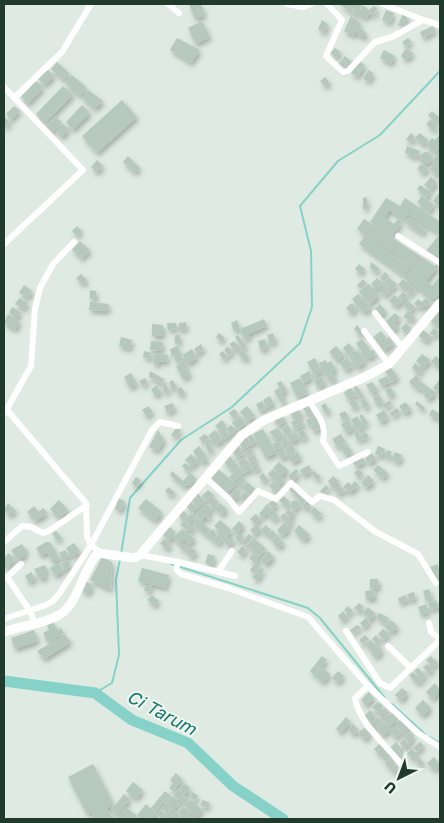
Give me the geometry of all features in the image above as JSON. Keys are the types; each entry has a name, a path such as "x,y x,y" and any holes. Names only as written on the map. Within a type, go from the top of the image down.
{"main road":[{"path":"8,630 60,613 72,600 94,557 101,552 137,556 231,445 249,429 280,412 363,378 389,364 440,303"}],"street":[{"path":"14,98 62,52 91,4"},
{"path":"168,4 179,13"},
{"path":"287,4 303,7 311,4"},
{"path":"327,4 342,20 326,56 345,73 375,42 424,20"},
{"path":"383,4 440,26"},
{"path":"4,86 83,170 4,244"},
{"path":"398,236 440,263"},
{"path":"74,242 53,264 40,288 35,309 31,366 5,412 87,505 86,529 91,545 101,552"},
{"path":"375,313 402,348"},
{"path":"364,331 389,364"},
{"path":"310,401 325,428 323,441 339,466 368,452"},
{"path":"8,630 5,618 30,612 54,602 91,545 152,430 160,422 178,426"},
{"path":"204,476 229,499 238,512 258,491 263,491 276,499 291,483 312,502 320,496 334,500 376,532 418,554 436,584"},
{"path":"4,542 22,526 31,526 43,533 49,532 65,518 87,505"},
{"path":"218,572 232,551"},
{"path":"137,556 235,576"},
{"path":"21,564 5,578 30,612 34,623"},
{"path":"177,565 181,574 228,588 308,618 418,733 440,747"},
{"path":"54,602 60,613"},
{"path":"403,767 365,722 355,698 374,686 392,688 440,640 431,632 429,623"},
{"path":"346,631 374,686"},
{"path":"388,646 411,668"}],"building":[{"path":"189,4 201,4 205,15 195,19"},
{"path":"339,4 360,4 362,6 354,17 352,15 355,10 349,6 353,11 352,13"},
{"path":"363,5 369,10 374,6 378,8 374,13 377,15 374,17 371,12 366,19 362,15 360,18 358,16"},
{"path":"386,10 394,13 390,23 382,20"},
{"path":"403,13 408,15 403,27 398,25"},
{"path":"351,16 361,24 354,36 344,31"},
{"path":"322,20 328,24 324,33 318,29"},
{"path":"202,21 210,37 196,44 188,28"},
{"path":"433,26 436,31 423,38 420,32"},
{"path":"360,28 366,33 366,37 360,37 356,31"},
{"path":"177,38 200,50 191,63 170,50"},
{"path":"408,38 412,42 406,47 402,42"},
{"path":"335,48 341,52 337,58 330,53"},
{"path":"406,48 414,54 405,60 401,56"},
{"path":"384,50 395,56 391,64 380,58"},
{"path":"345,56 353,63 342,70 337,66"},
{"path":"360,61 365,66 357,77 351,73"},
{"path":"57,62 70,74 64,80 51,69"},
{"path":"47,69 54,76 45,85 38,79"},
{"path":"369,70 374,74 368,82 363,78"},
{"path":"72,75 87,88 80,96 65,83"},
{"path":"325,77 330,83 326,87 320,81"},
{"path":"36,81 43,88 28,104 21,97"},
{"path":"63,86 73,95 45,123 36,114"},
{"path":"88,90 103,101 95,109 81,97"},
{"path":"122,100 137,117 97,153 82,136"},
{"path":"82,105 90,113 73,130 66,122"},
{"path":"14,106 20,111 11,120 6,114"},
{"path":"432,111 440,118 435,122 428,115"},
{"path":"4,116 10,123 4,129"},
{"path":"55,116 62,123 52,132 46,126"},
{"path":"430,120 437,127 434,131 426,124"},
{"path":"63,124 69,130 62,137 56,132"},
{"path":"411,133 415,137 410,143 406,139"},
{"path":"420,133 428,140 423,145 415,138"},
{"path":"440,134 440,147 435,153 426,145 432,138 435,140"},
{"path":"407,146 420,151 417,158 405,153"},
{"path":"426,152 432,158 426,164 420,158"},
{"path":"438,153 440,155 440,166 437,166 440,168 440,173 438,176 430,170 433,164 435,165 433,161"},
{"path":"128,156 140,168 135,173 123,162"},
{"path":"97,160 103,166 97,173 91,167"},
{"path":"421,164 428,168 424,174 417,169"},
{"path":"431,177 437,182 431,190 424,185"},
{"path":"420,185 431,192 426,198 417,189"},
{"path":"438,194 440,196 440,207 433,201"},
{"path":"422,196 434,205 429,212 417,202"},
{"path":"367,197 367,209 363,209 363,198"},
{"path":"386,198 400,206 405,198 440,222 440,234 408,214 404,220 389,210 385,218 394,224 398,219 402,222 392,236 370,222"},
{"path":"409,217 426,229 422,234 405,222"},
{"path":"364,219 435,266 436,264 439,266 426,281 432,286 440,276 440,293 436,299 432,299 404,278 412,269 401,261 401,258 357,229"},
{"path":"77,226 82,231 77,236 72,231"},
{"path":"440,234 440,254 437,260 425,252"},
{"path":"365,235 409,268 404,276 359,244"},
{"path":"80,241 90,250 82,259 72,250"},
{"path":"371,262 380,269 377,273 370,268"},
{"path":"359,264 365,269 360,274 355,269"},
{"path":"385,272 389,276 384,282 380,278"},
{"path":"81,274 87,280 83,285 76,278"},
{"path":"377,278 383,283 377,290 371,284"},
{"path":"389,278 397,284 392,290 385,283"},
{"path":"363,279 367,284 360,289 357,285"},
{"path":"403,279 409,284 404,290 398,285"},
{"path":"369,284 379,296 370,304 359,292"},
{"path":"24,285 32,291 28,298 19,293"},
{"path":"384,285 391,291 386,296 379,290"},
{"path":"411,286 415,289 411,295 406,291"},
{"path":"90,290 96,291 96,300 90,299"},
{"path":"403,292 408,296 403,301 398,297"},
{"path":"358,294 363,299 357,305 352,299"},
{"path":"394,295 402,301 397,307 389,301"},
{"path":"19,298 28,303 24,309 15,304"},
{"path":"426,298 431,302 426,307 424,306 421,309 414,304 418,299 422,302"},
{"path":"407,300 415,307 411,312 403,305"},
{"path":"365,301 371,308 364,313 358,306"},
{"path":"90,302 109,304 108,311 89,310"},
{"path":"352,303 357,309 351,314 346,308"},
{"path":"380,304 386,311 380,317 374,310"},
{"path":"12,307 21,312 17,318 9,313"},
{"path":"439,310 440,322 437,326 430,321"},
{"path":"408,311 415,318 412,321 403,317"},
{"path":"395,313 400,318 395,323 398,327 393,332 386,321"},
{"path":"8,314 20,322 15,330 4,323"},
{"path":"264,319 267,326 248,334 250,338 245,340 240,329"},
{"path":"237,320 240,329 234,331 231,323"},
{"path":"186,322 187,329 179,330 179,323"},
{"path":"167,323 176,323 177,329 168,330"},
{"path":"406,323 411,328 405,333 401,328"},
{"path":"152,324 163,325 163,336 152,336"},
{"path":"357,325 364,334 361,337 354,329"},
{"path":"434,328 439,332 435,337 430,333"},
{"path":"423,330 431,336 427,342 418,336"},
{"path":"381,331 386,337 378,343 373,337"},
{"path":"219,333 225,338 221,342 216,337"},
{"path":"273,333 276,342 270,344 267,335"},
{"path":"175,335 180,335 180,343 175,343"},
{"path":"238,335 247,347 243,350 235,337"},
{"path":"121,337 132,340 130,349 119,346"},
{"path":"389,337 394,343 384,351 379,345"},
{"path":"265,339 268,348 261,351 258,341"},
{"path":"362,339 371,351 374,350 376,354 367,359 356,343"},
{"path":"151,341 163,342 162,351 150,350"},
{"path":"234,341 239,347 235,351 229,344"},
{"path":"349,343 354,350 348,355 343,348"},
{"path":"201,344 204,350 197,354 194,349"},
{"path":"178,346 180,353 172,356 170,349"},
{"path":"228,346 233,353 229,356 224,350"},
{"path":"336,346 344,355 338,361 329,352"},
{"path":"192,349 197,358 188,364 182,355"},
{"path":"242,350 249,357 245,361 238,354"},
{"path":"357,350 366,362 357,368 349,356"},
{"path":"144,351 152,353 150,359 143,357"},
{"path":"223,351 228,357 224,360 219,354"},
{"path":"155,353 168,355 167,362 159,361 159,365 153,364"},
{"path":"422,354 430,360 424,368 416,361"},
{"path":"181,355 183,360 176,362 174,357"},
{"path":"436,356 440,360 440,369 431,361"},
{"path":"315,358 322,372 315,376 307,362"},
{"path":"347,358 353,366 346,371 340,363"},
{"path":"326,360 327,363 331,361 336,370 332,372 336,379 330,382 319,363"},
{"path":"183,362 188,368 180,373 176,366"},
{"path":"415,363 423,370 419,374 412,368"},
{"path":"390,366 398,378 392,382 384,369"},
{"path":"188,370 191,375 183,379 180,374"},
{"path":"150,371 164,379 162,384 149,377"},
{"path":"309,371 312,378 304,383 300,376"},
{"path":"131,373 137,384 130,388 124,377"},
{"path":"416,375 420,379 413,386 409,382"},
{"path":"322,376 325,384 318,388 314,380"},
{"path":"387,376 391,382 382,386 378,380"},
{"path":"145,378 148,383 143,386 139,381"},
{"path":"300,378 308,393 298,399 290,383"},
{"path":"440,379 440,388 438,391 433,388"},
{"path":"173,380 177,388 172,389 169,382"},
{"path":"281,381 287,391 282,393 277,383"},
{"path":"420,381 436,393 429,400 424,396 426,393 420,388 418,390 414,387"},
{"path":"165,382 169,392 165,394 162,384"},
{"path":"372,382 378,390 372,394 366,385"},
{"path":"157,385 161,393 155,396 151,389"},
{"path":"356,385 364,396 360,399 353,387"},
{"path":"350,386 356,396 348,399 344,393"},
{"path":"181,387 185,393 180,396 176,390"},
{"path":"390,387 395,394 389,397 385,390"},
{"path":"279,388 286,402 282,404 274,391"},
{"path":"379,394 383,402 377,405 373,398"},
{"path":"270,396 274,404 267,408 263,400"},
{"path":"365,398 369,406 365,409 360,401"},
{"path":"354,399 359,406 354,409 349,403"},
{"path":"390,400 392,404 385,408 382,405"},
{"path":"262,401 266,409 260,412 256,404"},
{"path":"417,401 425,408 423,411 415,404"},
{"path":"406,402 411,410 405,414 399,406"},
{"path":"173,403 175,410 167,413 164,406"},
{"path":"325,403 330,411 326,414 321,406"},
{"path":"309,405 313,413 307,415 303,408"},
{"path":"148,406 153,412 147,417 142,410"},
{"path":"247,406 255,416 248,421 240,412"},
{"path":"298,408 302,416 294,420 290,412"},
{"path":"397,408 400,412 392,417 390,413"},
{"path":"234,409 238,413 233,418 229,413"},
{"path":"432,409 440,414 437,419 429,415"},
{"path":"384,410 388,418 381,423 376,415"},
{"path":"345,411 349,417 343,421 339,414"},
{"path":"282,414 286,422 278,426 273,418"},
{"path":"362,414 368,424 365,426 359,416"},
{"path":"316,415 319,421 309,426 306,420"},
{"path":"240,416 246,423 238,430 232,423"},
{"path":"357,416 364,427 358,431 351,420"},
{"path":"300,418 304,426 295,430 291,422"},
{"path":"222,420 226,425 220,431 215,426"},
{"path":"348,420 354,429 347,433 341,424"},
{"path":"320,422 323,427 314,432 311,426"},
{"path":"231,425 236,430 231,435 226,429"},
{"path":"288,425 292,431 285,435 282,428"},
{"path":"177,427 181,430 175,438 171,435"},
{"path":"278,428 283,436 276,440 269,432"},
{"path":"224,429 230,435 225,440 219,434"},
{"path":"263,429 276,453 266,458 253,434"},
{"path":"303,429 307,438 302,440 298,432"},
{"path":"158,430 164,440 158,451 149,447"},
{"path":"215,430 223,440 217,445 208,436"},
{"path":"357,431 360,436 366,432 369,437 358,441 354,433"},
{"path":"296,432 299,439 291,443 287,436"},
{"path":"205,434 209,438 203,443 199,438"},
{"path":"251,434 256,442 252,445 247,436"},
{"path":"341,434 346,443 338,448 332,439"},
{"path":"247,437 251,445 243,450 239,443"},
{"path":"286,437 289,445 284,447 281,440"},
{"path":"209,441 213,451 209,453 205,443"},
{"path":"279,441 282,447 276,450 272,444"},
{"path":"347,444 352,452 346,456 341,448"},
{"path":"293,445 296,452 288,456 285,449"},
{"path":"199,446 208,459 202,463 193,451"},
{"path":"239,446 244,454 237,458 232,451"},
{"path":"378,446 385,449 382,457 375,454"},
{"path":"251,448 254,452 247,456 245,452"},
{"path":"283,449 287,456 281,459 277,452"},
{"path":"387,450 392,452 389,459 385,457"},
{"path":"298,452 301,458 292,463 289,457"},
{"path":"395,452 402,455 399,463 392,460"},
{"path":"371,453 376,458 370,464 365,459"},
{"path":"191,454 198,461 193,467 185,460"},
{"path":"229,455 239,467 233,472 223,461"},
{"path":"254,455 257,460 251,463 247,458"},
{"path":"362,456 365,462 356,467 353,462"},
{"path":"245,458 252,469 245,473 238,462"},
{"path":"279,462 288,470 282,476 273,468"},
{"path":"185,463 191,468 188,472 182,466"},
{"path":"257,463 260,468 255,472 251,466"},
{"path":"309,465 312,471 303,476 300,470"},
{"path":"378,465 388,473 383,479 373,470"},
{"path":"240,468 244,473 234,482 229,477"},
{"path":"218,469 236,484 227,494 210,478"},
{"path":"273,469 284,480 279,485 268,474"},
{"path":"296,469 299,472 296,474 298,476 293,481 288,476"},
{"path":"358,469 363,473 359,478 354,473"},
{"path":"172,471 183,481 190,473 197,479 190,486 187,484 184,487 170,475"},
{"path":"314,471 321,477 318,480 311,474"},
{"path":"263,473 268,479 264,483 259,477"},
{"path":"368,475 374,481 367,488 361,483"},
{"path":"333,476 339,481 333,489 328,481"},
{"path":"136,477 141,480 136,487 132,483"},
{"path":"242,477 246,480 239,487 236,484"},
{"path":"355,481 359,485 350,493 343,487 348,482 351,485"},
{"path":"247,482 255,489 249,495 242,488"},
{"path":"273,482 279,487 275,492 269,486"},
{"path":"326,485 329,488 323,495 320,491"},
{"path":"339,485 345,490 340,495 334,490"},
{"path":"292,486 306,500 303,504 289,489"},
{"path":"169,487 175,493 171,496 165,491"},
{"path":"237,488 241,492 234,501 229,497"},
{"path":"208,490 214,495 208,501 202,496"},
{"path":"196,492 205,501 199,508 190,499"},
{"path":"244,492 249,496 244,502 239,498"},
{"path":"284,496 290,502 286,507 279,500"},
{"path":"118,498 125,501 122,510 115,510"},
{"path":"214,498 219,502 213,508 208,503"},
{"path":"146,499 162,512 155,521 138,508"},
{"path":"59,500 68,510 59,518 50,509"},
{"path":"273,500 278,505 273,509 268,504"},
{"path":"295,501 299,505 295,509 291,505"},
{"path":"307,501 311,505 306,510 302,506"},
{"path":"191,502 198,508 193,513 186,506"},
{"path":"8,503 16,511 10,516 4,510"},
{"path":"220,503 227,509 222,515 215,509"},
{"path":"206,504 212,509 208,514 211,517 209,520 205,517 202,520 196,514"},
{"path":"267,504 279,517 274,521 267,513 262,518 259,514"},
{"path":"34,506 39,512 43,508 48,513 36,521 27,512"},
{"path":"314,507 322,514 318,519 310,512"},
{"path":"289,509 295,514 291,518 285,513"},
{"path":"183,510 188,515 183,520 178,515"},
{"path":"192,513 196,517 189,524 185,520"},
{"path":"284,513 293,522 290,526 280,517"},
{"path":"256,514 261,519 255,524 250,519"},
{"path":"198,518 210,530 206,535 193,523"},
{"path":"220,520 232,531 226,538 214,526"},
{"path":"184,521 195,528 192,532 180,525"},
{"path":"239,521 244,526 237,533 232,529"},
{"path":"284,523 290,529 282,536 277,530"},
{"path":"257,524 261,529 255,535 250,530"},
{"path":"266,525 271,530 266,535 261,530"},
{"path":"299,525 310,535 304,541 294,531"},
{"path":"169,526 176,533 169,541 162,534"},
{"path":"182,529 195,539 189,545 184,540 180,544 173,538"},
{"path":"212,529 217,534 212,540 207,535"},
{"path":"272,530 277,535 272,540 268,535"},
{"path":"56,531 62,538 58,541 52,534"},
{"path":"240,533 244,537 239,542 235,538"},
{"path":"219,534 223,538 218,545 213,540"},
{"path":"249,534 253,537 246,545 242,541"},
{"path":"278,536 284,544 278,548 272,541"},
{"path":"229,537 233,541 229,545 225,541"},
{"path":"254,538 266,549 259,557 247,546"},
{"path":"164,539 171,546 167,550 160,543"},
{"path":"46,542 50,542 60,559 53,563 47,552 41,556 36,548"},
{"path":"74,543 80,552 71,557 66,548"},
{"path":"183,543 188,547 184,551 179,547"},
{"path":"22,544 27,551 26,555 18,560 11,550"},
{"path":"242,546 247,550 242,556 237,552"},
{"path":"191,547 197,552 192,558 186,552"},
{"path":"65,550 69,556 63,560 59,553"},
{"path":"268,551 274,557 266,565 260,559"},
{"path":"9,553 15,560 4,570 4,558"},
{"path":"254,553 259,558 255,563 249,558"},
{"path":"208,554 215,556 212,565 205,563"},
{"path":"102,557 112,562 111,590 90,580"},
{"path":"68,560 71,566 65,570 61,564"},
{"path":"256,562 260,566 253,573 250,570"},
{"path":"59,563 64,571 55,576 50,568"},
{"path":"437,564 440,571 440,581 438,582 430,567"},
{"path":"45,565 48,570 44,572 47,576 41,580 34,569"},
{"path":"142,568 169,575 166,588 138,581"},
{"path":"262,568 264,570 257,581 252,577"},
{"path":"31,572 36,579 29,583 25,576"},
{"path":"370,579 378,579 379,588 370,589"},
{"path":"86,581 93,586 88,594 80,589"},
{"path":"146,585 152,586 150,592 144,591"},
{"path":"429,589 432,598 426,601 423,591"},
{"path":"374,590 375,599 366,599 365,591"},
{"path":"414,592 416,599 410,601 407,594"},
{"path":"152,595 159,601 155,606 147,600"},
{"path":"406,595 408,600 400,604 398,598"},
{"path":"436,600 439,607 431,610 428,603"},
{"path":"359,603 364,607 359,612 354,608"},
{"path":"426,604 429,612 421,615 418,607"},
{"path":"348,606 353,611 349,615 344,610"},
{"path":"368,607 376,614 370,620 363,613"},
{"path":"343,611 348,618 342,621 338,616"},
{"path":"379,613 389,618 386,624 376,618"},
{"path":"366,618 370,622 364,628 360,623"},
{"path":"391,620 398,627 392,633 385,627"},
{"path":"53,622 58,630 61,628 64,633 48,643 43,633 49,630 47,625"},
{"path":"357,625 361,628 353,634 350,630"},
{"path":"383,629 389,634 384,640 378,634"},
{"path":"34,630 38,641 15,649 11,638"},
{"path":"65,635 71,642 44,659 37,651"},
{"path":"365,635 369,639 363,644 359,640"},
{"path":"376,635 381,641 377,644 372,639"},
{"path":"371,640 376,646 371,651 365,644"},
{"path":"379,646 383,651 375,658 371,653"},
{"path":"322,656 327,660 314,675 310,671"},
{"path":"431,656 438,663 433,667 426,660"},
{"path":"427,664 433,670 429,674 423,667"},
{"path":"322,667 330,674 323,683 315,676"},
{"path":"418,668 426,676 423,680 414,671"},
{"path":"338,671 344,676 338,683 332,678"},
{"path":"413,672 422,681 418,684 409,675"},
{"path":"435,683 440,690 433,700 426,692"},
{"path":"402,688 408,693 401,701 395,695"},
{"path":"369,692 374,698 366,706 361,700"},
{"path":"423,700 431,708 423,716 415,708"},
{"path":"378,702 383,706 377,712 372,707"},
{"path":"385,708 390,713 383,719 378,714"},
{"path":"370,710 375,715 369,721 364,716"},
{"path":"392,713 398,719 391,726 384,721"},
{"path":"346,717 351,722 340,733 336,729"},
{"path":"378,717 383,722 375,729 370,724"},
{"path":"401,719 406,725 400,730 395,725"},
{"path":"384,722 391,729 383,736 377,729"},
{"path":"353,724 359,730 353,735 348,729"},
{"path":"406,726 411,731 405,736 400,731"},
{"path":"395,727 401,734 396,738 390,732"},
{"path":"364,728 371,734 365,740 358,733"},
{"path":"412,733 414,736 410,744 404,738"},
{"path":"404,739 409,745 405,749 400,743"},
{"path":"381,742 388,750 380,756 374,749"},
{"path":"396,742 401,748 399,751 401,754 398,757 390,748"},
{"path":"420,742 424,746 418,752 413,748"},
{"path":"412,748 417,754 412,759 407,754"},
{"path":"388,751 392,755 386,762 382,758"},
{"path":"418,756 424,763 421,766 414,759"},
{"path":"434,757 440,764 435,771 427,763"},
{"path":"391,758 395,762 389,768 385,764"},
{"path":"93,764 114,805 107,808 113,819 95,819 92,812 87,814 68,777"},
{"path":"395,764 399,768 394,773 390,770"},
{"path":"176,773 183,780 173,791 169,788 173,783 170,780"},
{"path":"133,782 143,790 136,799 126,791"},
{"path":"185,784 190,789 185,794 180,789"},
{"path":"178,789 184,794 179,800 173,796"},
{"path":"165,791 171,796 165,804 162,802 156,812 151,808"},
{"path":"193,792 198,796 195,801 189,797"},
{"path":"124,794 130,799 117,815 111,810"},
{"path":"185,795 189,799 184,805 180,801"},
{"path":"172,796 180,803 176,808 173,806 167,813 162,809"},
{"path":"190,800 203,810 197,816 185,806"},
{"path":"203,800 210,803 207,808 200,805"},
{"path":"146,804 156,813 151,819 142,819 137,815"},
{"path":"126,807 136,815 140,819 116,819"},
{"path":"183,807 190,812 183,819 178,819 180,815 178,813"},
{"path":"173,808 178,813 172,819 162,819 157,815 161,810 167,815"},
{"path":"190,812 196,819 184,819"}],"waterway":[{"path":"121,554 130,498 181,440 232,407 300,343 312,307 311,251 300,206 338,161 380,135 440,71"},
{"path":"95,693 112,683 119,655 116,580 120,559"},
{"path":"171,564 308,608 320,618 385,698"},
{"name":"Ci Tarum","path":"4,681 95,693 132,720 188,743 233,786 283,819"},
{"path":"392,704 426,735"},
{"path":"430,737 440,743"}]}
